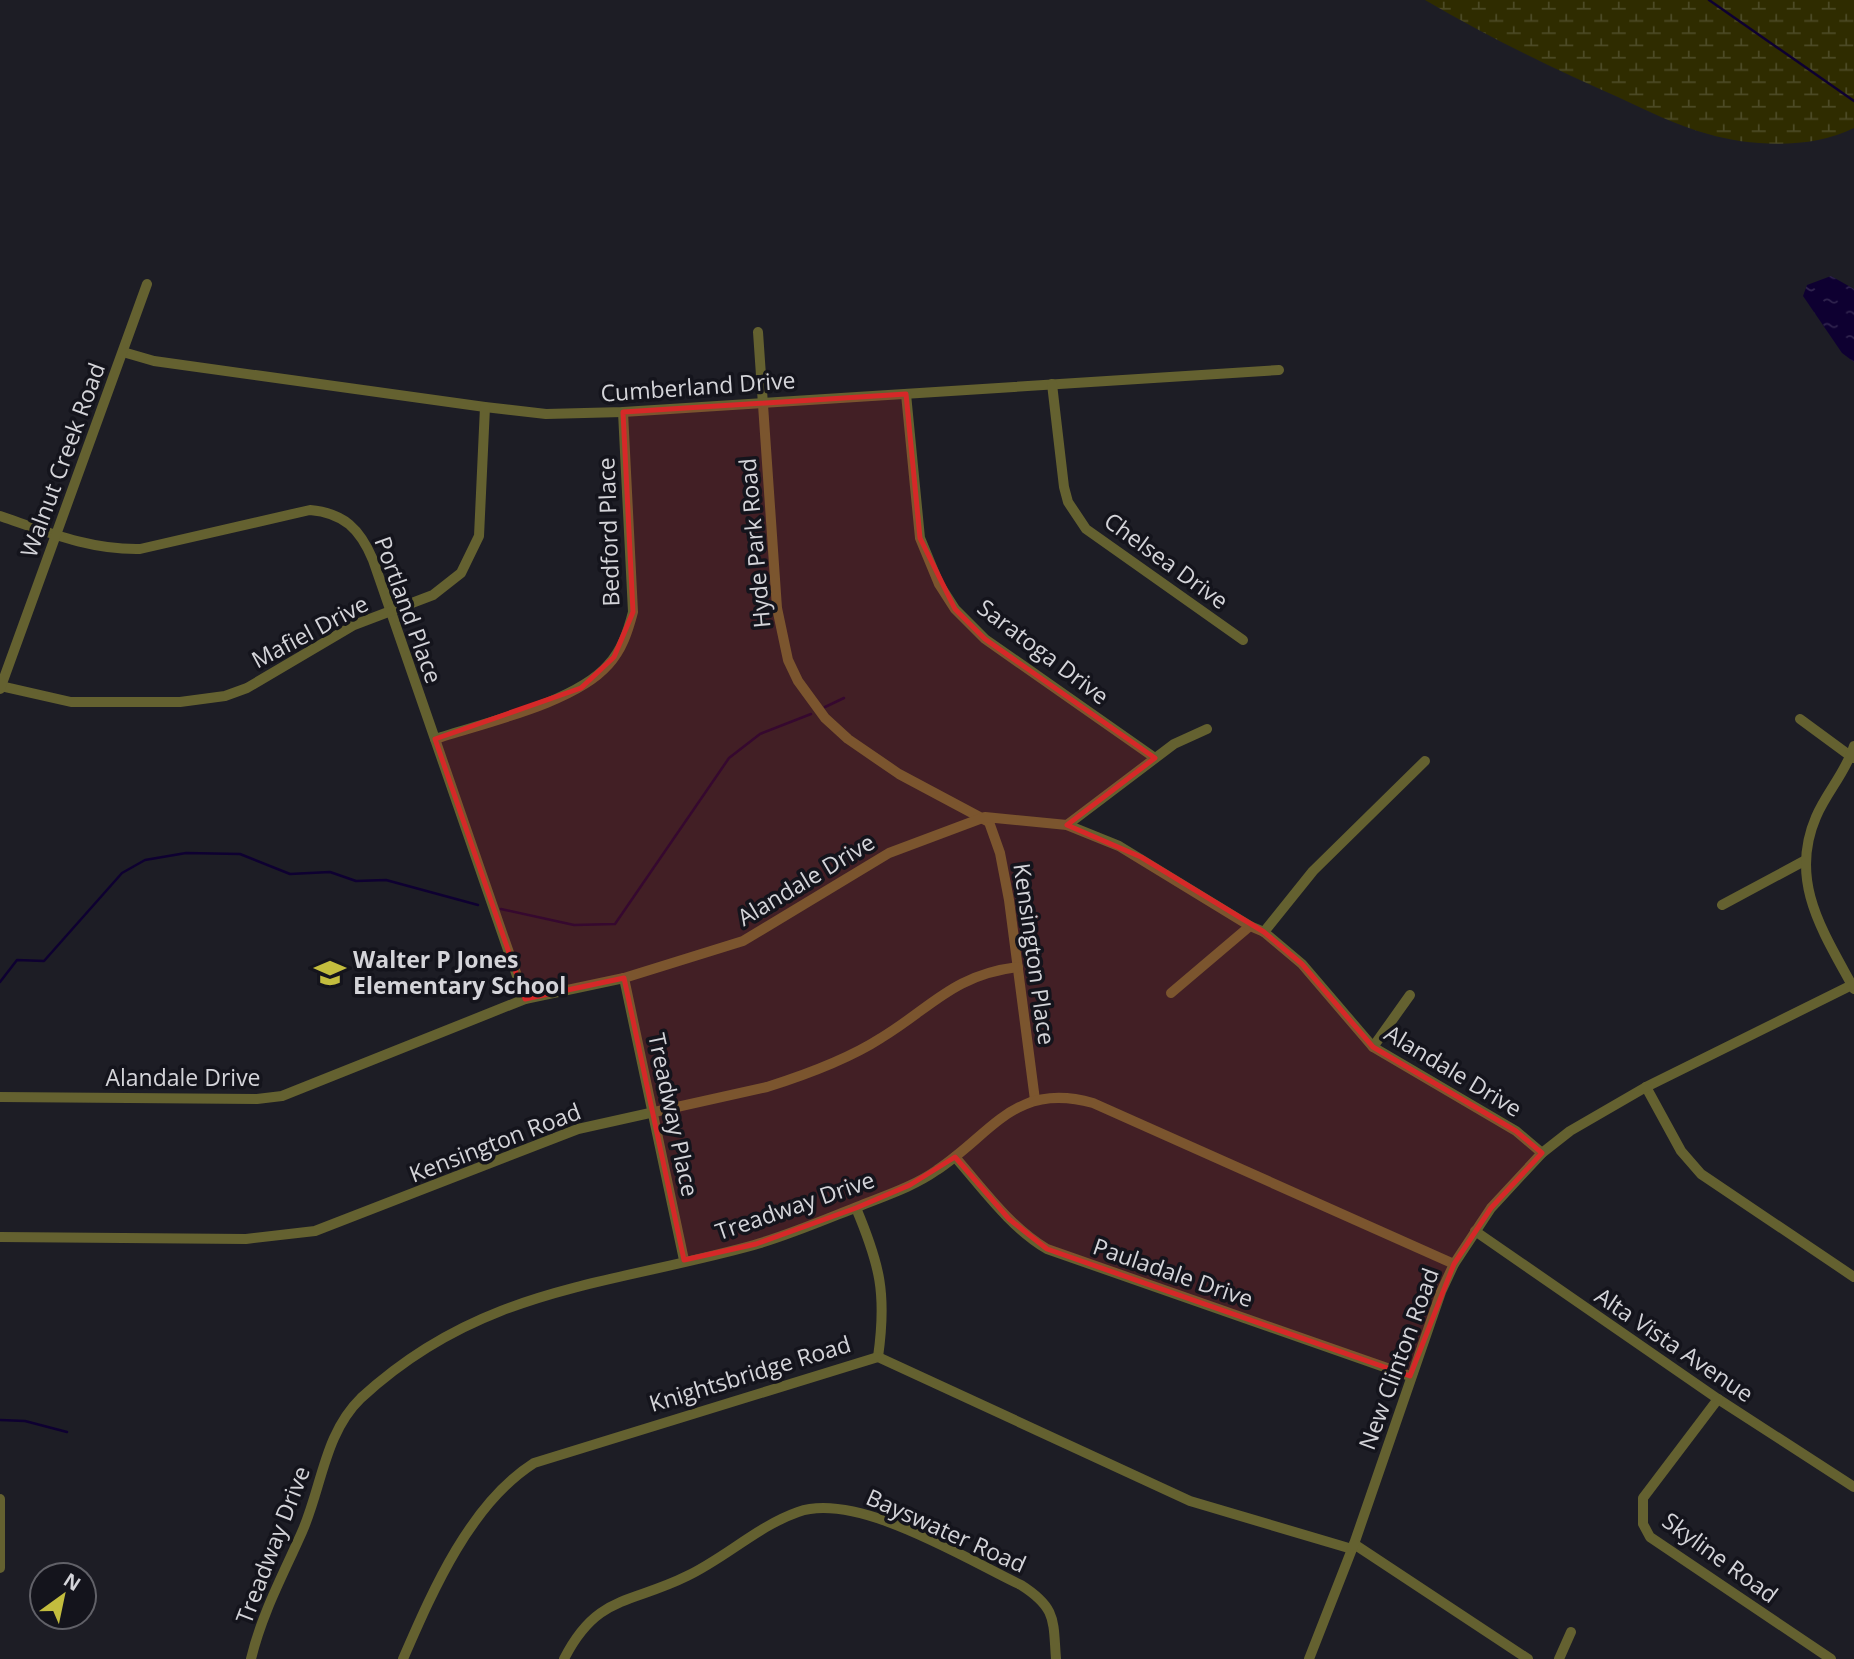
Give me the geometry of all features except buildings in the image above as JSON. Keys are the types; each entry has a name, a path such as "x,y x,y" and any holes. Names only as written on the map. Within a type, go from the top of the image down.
{"street":[{"name":"Walnut Creek Road","path":"0,687 147,284"},
{"name":"Hyde Park Road","path":"758,332 777,608 785,650 798,681 825,718 864,751 928,790 985,817"},
{"name":"Cumberland Drive","path":"123,352 154,361 546,414 623,412 1279,370"},
{"name":"Chelsea Drive","path":"1052,384 1064,486 1068,502 1086,528 1243,640"},
{"name":"Saratoga Drive","path":"906,394 920,538 939,584 955,609 985,639 1155,758"},
{"name":"Mafiel Drive","path":"0,687 71,702 180,702 225,696 247,688 354,625 433,595 452,582 469,560 479,536 485,407"},
{"name":"Bedford Place","path":"435,739 562,696 592,680 614,657 626,636 633,612 623,412"},
{"name":"Portland Place","path":"0,516 96,547 140,549 310,510 326,512 347,521 364,539 391,611 525,999"},
{"path":"1800,719 1852,758"},
{"path":"1067,825 1184,737 1207,729"},
{"path":"1853,986 1814,908 1804,861 1816,817 1852,758 1854,746"},
{"path":"1264,932 1313,871 1425,761"},
{"name":"Alandale Drive","path":"0,1097 257,1099 282,1096 525,999 624,978 755,936 889,853 985,817 1067,825 1141,858 1264,932 1302,964 1373,1047 1516,1131 1542,1153"},
{"name":"Kensington Place","path":"985,817 994,833 1000,853 1035,1100"},
{"path":"1721,905 1804,861"},
{"path":"1171,993 1250,926"},
{"name":"Kensington Road","path":"0,1237 246,1239 315,1231 365,1214 567,1133 797,1077 878,1040 952,987 972,977 1018,967"},
{"name":"Treadway Place","path":"624,978 684,1260"},
{"name":"New Clinton Road","path":"1309,1659 1353,1547 1410,1376 1454,1264 1499,1199 1542,1153 1590,1118 1646,1087 1853,986"},
{"path":"1373,1047 1410,995"},
{"path":"1646,1087 1681,1151 1701,1174 1854,1277"},
{"name":"Treadway Drive","path":"251,1659 268,1602 315,1501 335,1433 363,1396 443,1337 478,1318 517,1302 756,1244 856,1208 910,1185 955,1157 995,1119 1035,1100 1065,1097 1093,1102 1454,1264"},
{"name":"Pauladale Drive","path":"955,1157 1009,1219 1028,1238 1047,1249 1410,1376"},
{"path":"856,1208 879,1268 883,1298 878,1357"},
{"name":"Alta Vista Avenue","path":"1475,1231 1718,1399 1854,1488"},
{"name":"Knightsbridge Road","path":"403,1659 466,1533 498,1490 534,1462 878,1357 1190,1502 1353,1547 1528,1659"},
{"name":"Skyline Road","path":"1718,1399 1643,1498 1643,1524 1650,1537 1831,1659"},
{"path":"0,1499 0,1568"},
{"name":"Bayswater Road","path":"564,1659 574,1640 606,1608 686,1577 798,1512 828,1507 882,1520 1008,1579 1040,1597 1053,1618 1056,1659"},
{"path":"1559,1659 1571,1632"}],"highlighted area":[{"path":"906,394 920,538 955,609 985,639 1155,758 1067,825 1141,857 1264,932 1302,964 1373,1047 1516,1131 1542,1153 1491,1208 1454,1264 1410,1376 1047,1249 1009,1219 955,1157 910,1185 856,1208 756,1244 684,1260 624,978 525,999 435,739 581,688 614,657 633,612 623,412"}],"green space":[{"path":"1425,0 1854,0 1854,128 1820,140 1782,144 1744,142 1697,131 1546,64"}],"water":[{"path":"1831,276 1854,289 1854,362 1842,353 1803,296 1807,285"}],"waterway":[{"path":"1709,0 1854,101"},
{"path":"825,707 844,698"},
{"path":"501,909 574,925 615,924 729,758 760,734 811,714"},
{"path":"0,982 17,960 44,961 122,873 145,860 186,853 240,854 290,874 330,872 356,881 386,880 478,905"},
{"path":"0,1420 25,1421 67,1432"}],"place":[{"name":"Walter P Jones Elementary School","path":"330,973"}]}
